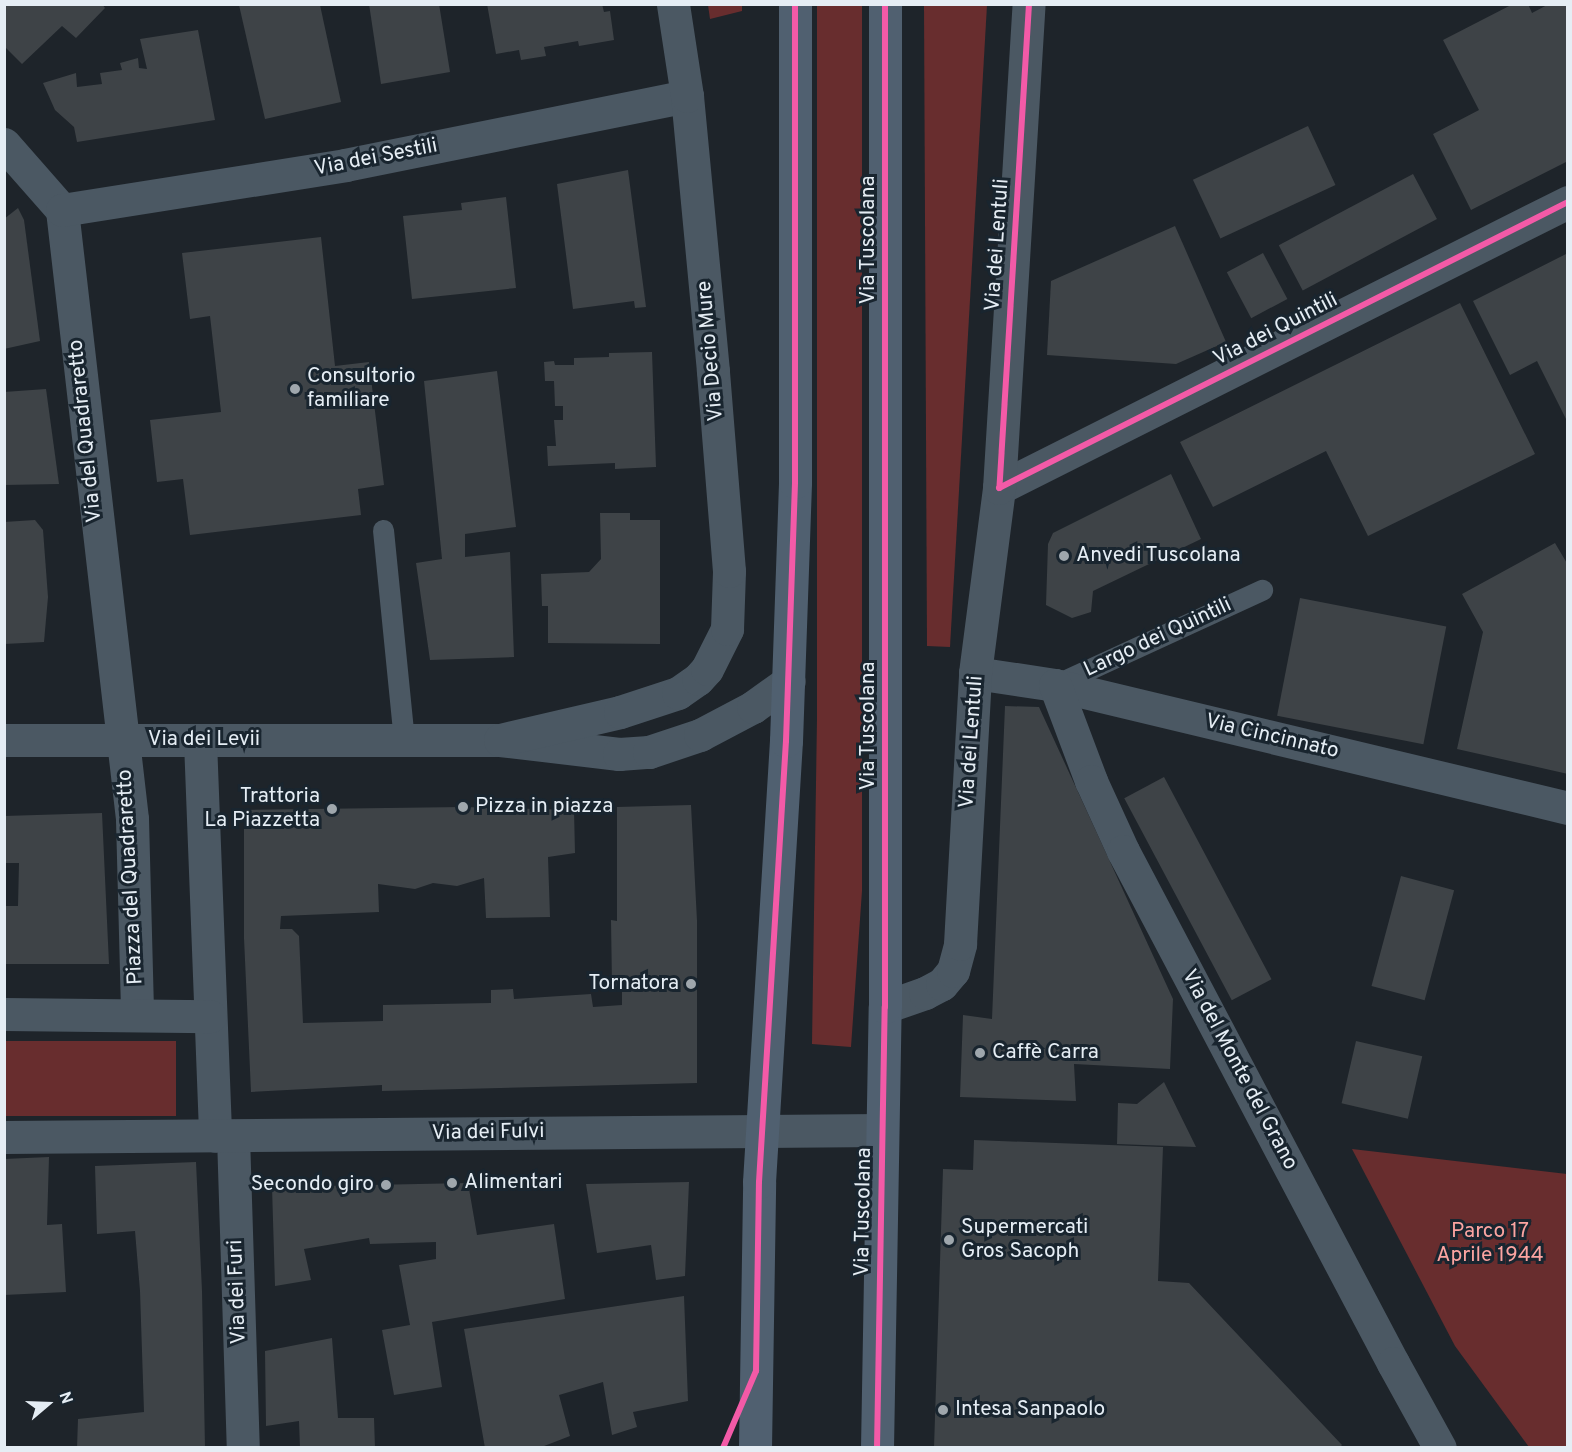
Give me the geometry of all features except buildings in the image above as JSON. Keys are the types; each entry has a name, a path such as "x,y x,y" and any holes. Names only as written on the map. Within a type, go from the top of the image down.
{"main road":[{"path":"755,1448 757,1222 789,681 795,482 795,4"},
{"name":"Via Tuscolana","path":"878,1448 885,1007 885,4"}],"street":[{"name":"Via Decio Mure","path":"673,4 687,96 713,371 729,592 727,629 721,645 707,669 690,686"},
{"name":"Via dei Lentuli","path":"885,1007 934,990 953,971 957,960 975,673 999,488 1029,4"},
{"name":"Via dei Sestili","path":"62,210 345,165 687,96"},
{"path":"4,144 62,210"},
{"name":"Via dei Quintili","path":"999,488 1568,202"},
{"name":"Via del Quadraretto","path":"62,210 122,740"},
{"name":"Via Cincinnato","path":"975,673 1055,685 1568,808"},
{"name":"Via dei Levii","path":"4,740 500,740 619,754 649,752 700,735 753,707 789,681"},
{"name":"Via del Monte del Grano","path":"1055,685 1091,781 1123,851 1392,1364 1440,1448"},
{"name":"Via dei Levii","path":"500,740 620,712 664,699 690,686"},
{"name":"Piazza del Quadraretto","path":"122,740 132,831 137,1015"},
{"path":"4,1137 224,1136 210,1016 200,741"},
{"name":"Piazza del Quadraretto","path":"4,1014 210,1016"},
{"name":"Via Tuscolana","path":"761,1131 882,1130"},
{"name":"Via dei Fulvi","path":"224,1136 761,1131"},
{"name":"Via dei Furi","path":"224,1136 243,1448"}],"lane":[{"path":"383,530 404,740"},
{"name":"Largo dei Quintili","path":"1055,685 1262,590"}],"green space":[{"path":"708,5 742,5 742,11 710,19"},
{"path":"817,5 862,5 862,891 851,1047 812,1044 817,718"},
{"path":"924,5 987,5 950,647 927,646"},
{"path":"5,1041 176,1041 176,1116 5,1116"},
{"name":"Parco 17 Aprile 1944","path":"1352,1149 1567,1174 1567,1447 1529,1447 1455,1346"}],"cycle path":[{"path":"723,1448 756,1371 759,1182 786,741 795,482 795,4"},
{"path":"877,1448 885,1007 885,4"},
{"path":"1029,4 999,488 1568,202"}],"place":[{"name":"Consultorio familiare","path":"295,389"},
{"name":"Anvedi Tuscolana","path":"1064,556"},
{"name":"Pizza in piazza","path":"463,807"},
{"name":"Trattoria La Piazzetta","path":"332,809"},
{"name":"Tornatora","path":"691,984"},
{"name":"Caffè Carra","path":"980,1053"},
{"name":"Alimentari","path":"452,1183"},
{"name":"Secondo giro","path":"386,1185"},
{"name":"Supermercati Gros Sacoph","path":"949,1240"},
{"name":"Intesa Sanpaolo","path":"943,1410"}]}
